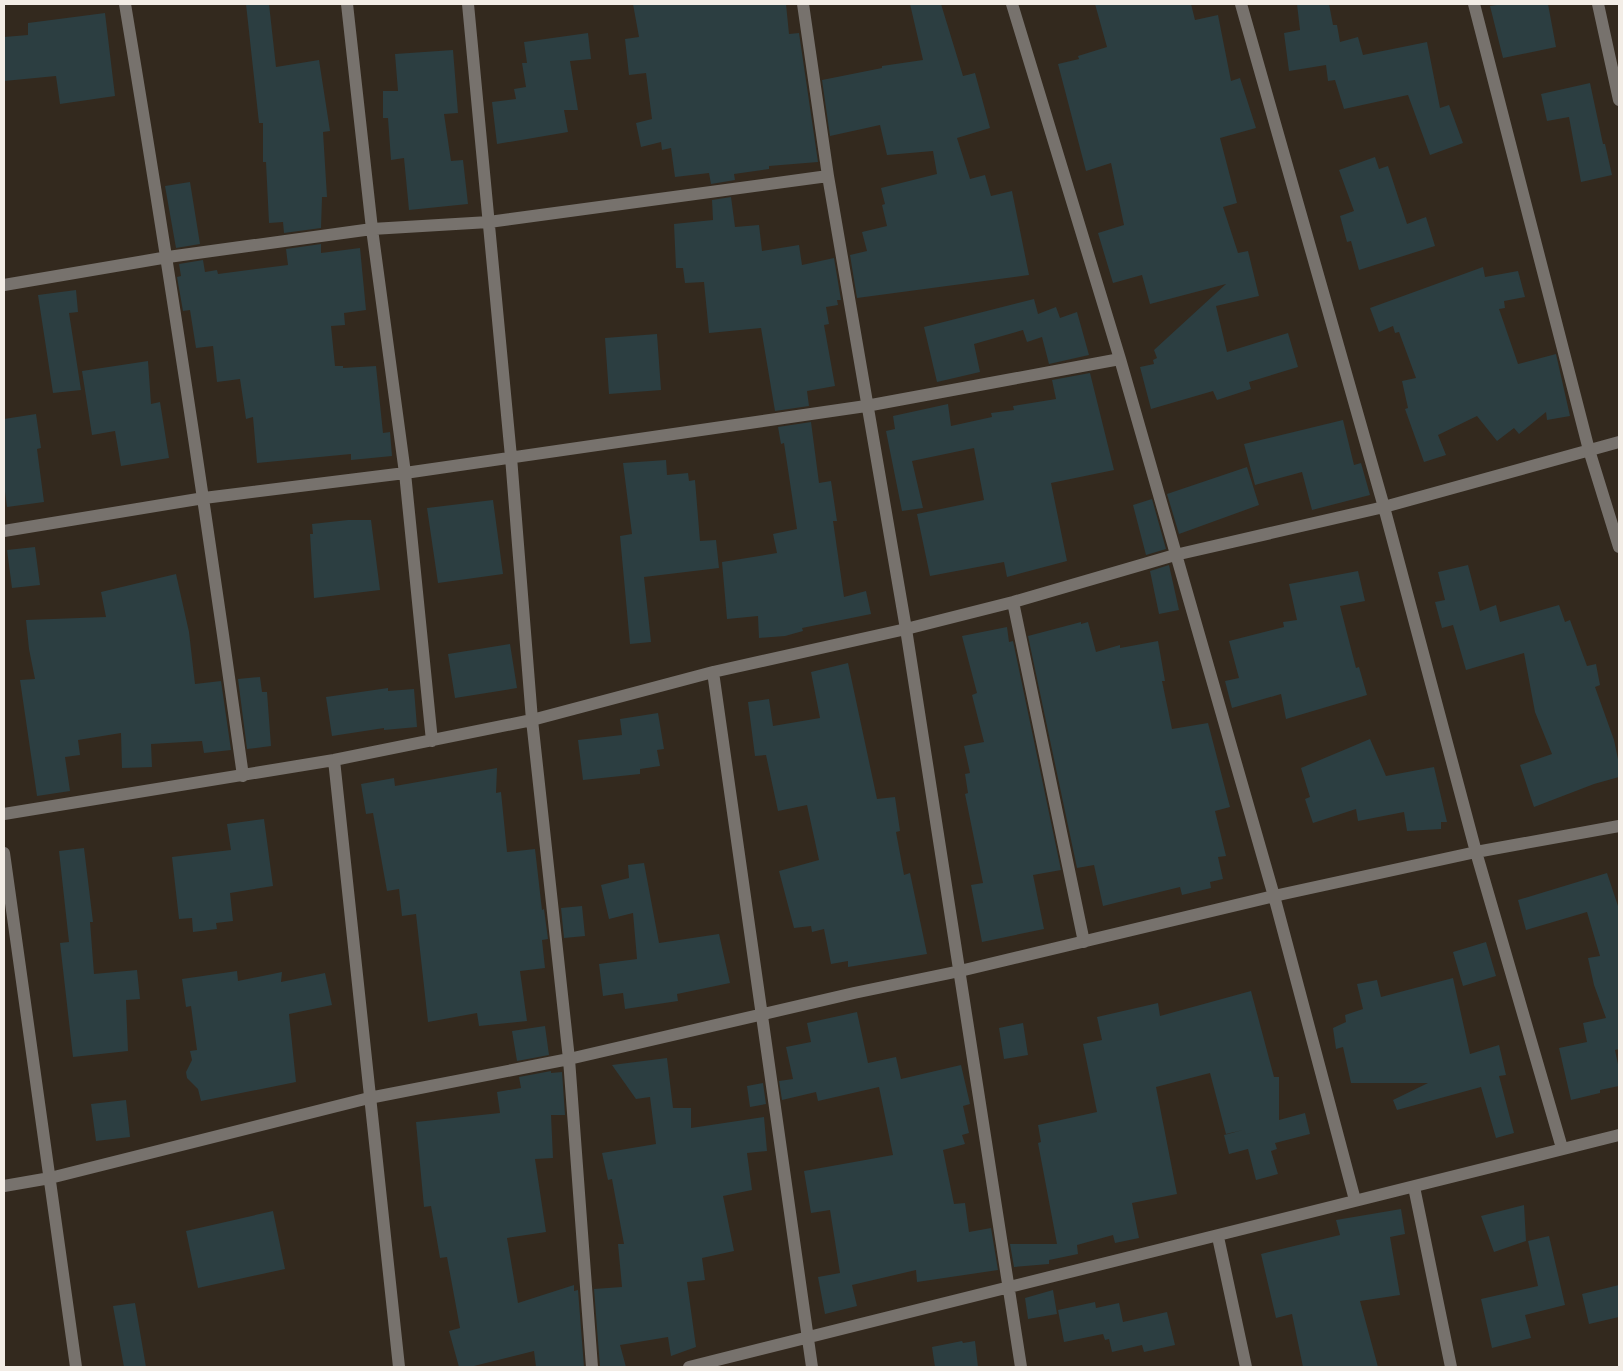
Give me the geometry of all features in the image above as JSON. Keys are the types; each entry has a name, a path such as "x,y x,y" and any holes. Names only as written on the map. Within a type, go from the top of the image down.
{"street":[{"path":"125,4 168,257 243,776"},
{"path":"347,4 372,229 405,473 432,741"},
{"path":"468,4 511,457 532,720 569,1059 592,1367"},
{"path":"803,4 828,176 866,406 906,629 1022,1367"},
{"path":"1012,4 1120,359 1274,896 1355,1200"},
{"path":"1241,4 1384,507 1476,852 1562,1148"},
{"path":"1474,4 1589,450 1619,547"},
{"path":"1598,4 1619,100"},
{"path":"4,286 168,257 372,229 489,222 828,176"},
{"path":"4,531 204,498 405,473 866,406 1120,359"},
{"path":"4,814 334,760 532,720 713,672 906,629 1013,602 1175,555 1384,507 1619,442"},
{"path":"1013,602 1084,942"},
{"path":"713,672 812,1367"},
{"path":"334,760 399,1367"},
{"path":"4,1186 50,1178 369,1098 569,1059 762,1014 960,971 1274,896 1476,852 1619,826"},
{"path":"4,853 76,1367"},
{"path":"689,1367 808,1336 1218,1237 1355,1200 1619,1135"},
{"path":"1414,1186 1451,1367"},
{"path":"1218,1237 1246,1367"}],"building":[{"path":"246,4 269,4 276,67 319,60 330,131 323,132 327,197 322,197 321,228 284,233 283,222 269,223 266,162 263,162 263,123 259,123"},
{"path":"633,4 786,4 789,34 799,33 818,162 769,166 769,169 734,174 735,180 711,184 709,173 675,177 671,148 662,150 661,142 641,147 636,123 652,119 646,73 629,75 625,39 639,37"},
{"path":"910,4 941,4 963,76 975,73 990,128 957,138 970,179 985,175 991,196 1012,191 1029,275 857,298 850,255 867,251 862,232 887,226 882,205 885,204 881,188 937,174 933,151 887,155 880,125 830,136 822,80 882,68 882,66 923,60"},
{"path":"1095,4 1191,4 1195,20 1218,15 1231,81 1240,78 1256,128 1220,138 1237,203 1223,207 1238,253 1248,251 1259,296 1216,306 1227,352 1288,333 1298,367 1249,382 1251,389 1217,400 1213,391 1151,409 1140,367 1154,364 1153,360 1157,358 1154,350 1226,284 1150,304 1142,275 1113,283 1098,233 1124,225 1111,163 1086,171 1058,64 1079,59 1078,56 1107,47"},
{"path":"1297,4 1329,4 1333,25 1337,25 1340,42 1358,37 1363,55 1427,42 1440,108 1449,105 1463,143 1430,155 1408,95 1344,109 1335,80 1328,81 1326,65 1289,71 1284,33 1300,30"},
{"path":"1503,4 1548,4 1556,47 1503,58 1490,6"},
{"path":"105,13 115,96 60,104 56,76 4,81 4,37 28,35 28,23"},
{"path":"588,33 591,59 570,61 578,110 564,110 568,132 497,144 492,102 516,99 514,89 526,87 522,63 527,63 524,42"},
{"path":"453,50 458,113 444,114 451,161 463,160 468,204 409,210 404,158 391,160 388,118 383,118 383,91 398,91 395,54"},
{"path":"1590,83 1603,144 1605,144 1612,175 1581,182 1569,117 1547,121 1541,94"},
{"path":"1375,157 1379,169 1388,166 1407,224 1426,217 1435,246 1359,270 1351,241 1347,242 1340,216 1354,211 1339,170"},
{"path":"190,182 200,244 176,248 165,186"},
{"path":"731,197 735,227 759,225 762,251 799,245 802,265 834,258 841,300 837,300 838,305 826,307 829,324 824,325 835,386 807,391 809,406 775,411 761,328 709,333 704,282 685,283 683,268 676,268 674,224 713,220 712,200"},
{"path":"321,244 321,253 360,248 366,310 344,313 345,325 331,326 335,366 343,366 343,368 376,366 383,433 390,432 392,456 351,460 351,454 257,463 253,417 246,419 240,379 217,382 213,346 196,348 190,310 183,311 177,277 181,276 179,264 203,260 205,272 217,270 218,274 288,265 286,249"},
{"path":"1483,267 1485,277 1518,271 1525,297 1504,301 1505,308 1499,309 1518,364 1556,354 1570,416 1547,420 1546,412 1519,434 1514,428 1497,441 1477,416 1438,435 1446,455 1424,462 1405,409 1408,408 1402,381 1416,378 1399,332 1395,333 1393,326 1379,332 1370,308"},
{"path":"76,290 78,312 69,313 81,390 53,393 38,295"},
{"path":"1034,299 1038,314 1056,307 1060,318 1077,312 1089,355 1049,364 1042,337 1027,342 1023,330 974,344 980,372 937,382 924,327"},
{"path":"657,334 661,390 609,394 605,338"},
{"path":"148,361 151,404 160,402 169,458 121,466 115,431 92,435 82,371"},
{"path":"1090,373 1114,470 1051,483 1067,561 1007,577 1004,562 930,576 917,514 984,500 974,448 912,461 923,508 902,511 886,431 895,429 893,416 948,404 951,426 992,417 991,413 1014,410 1013,406 1056,399 1052,380"},
{"path":"36,414 41,448 37,449 44,502 7,507 4,484 4,419"},
{"path":"1343,420 1354,465 1361,463 1370,495 1312,510 1302,472 1255,485 1244,444"},
{"path":"811,422 819,483 831,481 837,521 833,521 844,597 866,591 871,614 802,628 803,631 785,636 759,638 758,616 727,619 722,562 777,553 773,534 797,529 784,443 781,444 778,427"},
{"path":"666,460 667,475 688,473 689,481 695,480 700,541 716,540 719,568 644,577 651,642 630,644 620,536 632,534 623,463"},
{"path":"1247,467 1259,505 1179,534 1167,494"},
{"path":"1152,499 1166,549 1146,555 1133,505"},
{"path":"493,500 503,574 438,583 427,508"},
{"path":"348,520 371,520 380,590 314,598 310,534 313,534 312,524"},
{"path":"35,547 40,585 12,588 7,550"},
{"path":"1169,565 1179,610 1159,614 1150,571"},
{"path":"1468,565 1480,611 1496,605 1500,622 1559,605 1565,622 1570,620 1587,666 1596,664 1600,685 1595,687 1614,740 1619,764 1619,777 1594,784 1534,807 1520,765 1552,754 1535,712 1524,653 1466,670 1453,625 1442,628 1435,602 1445,600 1438,572"},
{"path":"1358,571 1365,601 1340,606 1356,668 1359,667 1367,695 1286,719 1281,694 1232,708 1225,681 1239,678 1229,641 1284,627 1283,622 1297,620 1289,584"},
{"path":"176,574 189,632 195,684 221,681 231,750 204,753 202,741 151,744 152,767 122,768 121,733 78,740 80,755 65,757 70,791 37,796 20,680 35,679 26,620 106,617 101,592"},
{"path":"1081,622 1081,624 1088,622 1096,652 1120,645 1120,648 1158,641 1165,681 1162,681 1172,729 1208,723 1230,807 1215,811 1226,856 1218,857 1223,879 1210,882 1211,888 1182,895 1180,887 1103,906 1094,865 1077,868 1028,636"},
{"path":"1007,627 1009,642 1013,641 1061,870 1033,875 1044,929 982,942 971,885 983,883 965,794 968,793 965,774 970,773 964,746 984,742 972,695 977,693 962,636"},
{"path":"510,644 517,688 455,698 448,654"},
{"path":"848,663 877,799 895,797 900,831 896,832 904,875 910,873 927,954 848,967 848,961 831,964 824,929 812,932 811,926 794,928 779,871 819,860 807,805 778,811 766,755 755,756 748,702 769,699 773,726 820,718 811,672"},
{"path":"260,677 262,692 267,692 271,746 247,749 238,679"},
{"path":"388,688 388,691 414,689 417,727 384,730 384,728 332,736 326,697"},
{"path":"658,713 664,749 657,750 660,766 640,769 640,774 583,780 578,740 622,735 620,719"},
{"path":"1370,739 1386,776 1434,767 1447,822 1441,822 1441,829 1407,831 1404,812 1358,821 1356,809 1313,823 1305,799 1310,797 1301,768"},
{"path":"497,768 496,793 501,792 507,852 535,849 542,910 544,909 548,939 542,940 545,968 520,971 527,1021 479,1026 477,1013 428,1022 416,914 402,916 399,889 387,891 373,813 366,814 361,784 394,778 395,786"},
{"path":"264,819 273,886 230,893 233,921 216,923 217,929 193,932 192,918 179,919 172,857 231,850 227,824"},
{"path":"84,848 93,922 90,922 94,974 137,970 140,999 126,1000 128,1051 73,1057 60,943 69,942 59,851"},
{"path":"644,863 659,943 719,934 730,983 677,994 678,1001 625,1009 623,993 603,996 599,964 637,959 633,913 609,919 601,885 629,878 628,865"},
{"path":"1607,873 1619,909 1619,1049 1615,1050 1619,1069 1619,1086 1571,1100 1559,1048 1587,1042 1583,1023 1606,1018 1594,985 1588,958 1600,956 1587,912 1526,930 1518,900"},
{"path":"582,906 585,936 564,938 561,908"},
{"path":"1486,942 1496,976 1463,986 1453,952"},
{"path":"237,971 238,981 282,972 281,982 325,973 332,1005 289,1014 296,1082 201,1101 198,1089 187,1078 186,1072 192,1060 190,1051 197,1050 191,1006 186,1007 182,979"},
{"path":"1453,978 1470,1054 1499,1045 1506,1075 1499,1076 1514,1133 1496,1138 1481,1087 1397,1110 1393,1100 1428,1083 1351,1083 1343,1047 1336,1049 1333,1028 1346,1022 1345,1015 1363,1009 1357,984 1377,980 1381,997"},
{"path":"1251,991 1274,1077 1279,1077 1279,1120 1305,1113 1310,1134 1275,1143 1277,1149 1271,1151 1278,1174 1256,1180 1248,1149 1229,1154 1224,1135 1243,1130 1226,1134 1210,1073 1156,1087 1177,1194 1132,1203 1139,1238 1115,1243 1113,1235 1077,1245 1078,1254 1049,1260 1049,1264 1014,1267 1010,1244 1057,1244 1038,1143 1041,1142 1038,1125 1097,1112 1083,1044 1102,1040 1097,1017 1158,1003 1160,1016"},
{"path":"857,1012 868,1063 896,1057 901,1079 961,1065 970,1104 963,1106 969,1133 962,1135 965,1144 943,1150 954,1204 965,1203 969,1232 991,1228 998,1270 917,1282 916,1270 852,1285 857,1306 825,1314 818,1277 840,1273 830,1210 811,1213 804,1171 893,1155 879,1087 818,1101 816,1092 782,1100 779,1081 793,1079 786,1047 811,1042 807,1023"},
{"path":"1023,1023 1028,1055 1004,1059 999,1028"},
{"path":"545,1026 549,1055 517,1061 512,1031"},
{"path":"667,1058 673,1108 691,1108 691,1128 764,1117 767,1151 747,1153 752,1190 723,1196 734,1251 702,1258 705,1280 687,1282 696,1347 671,1356 668,1337 620,1345 626,1367 600,1367 594,1289 622,1287 618,1244 624,1244 612,1179 608,1180 602,1153 656,1144 650,1097 636,1099 612,1065"},
{"path":"551,1071 551,1073 562,1072 565,1115 551,1115 553,1158 535,1159 546,1232 507,1238 518,1303 574,1285 574,1291 578,1290 584,1367 536,1367 534,1351 470,1367 459,1367 449,1331 460,1328 447,1257 440,1258 431,1206 424,1207 416,1122 500,1113 497,1092 521,1088 519,1077"},
{"path":"763,1083 766,1104 750,1107 747,1086"},
{"path":"126,1100 130,1137 96,1141 91,1104"},
{"path":"1524,1205 1526,1241 1494,1252 1481,1216"},
{"path":"1401,1209 1405,1234 1390,1237 1400,1295 1360,1301 1378,1367 1303,1367 1292,1314 1276,1318 1261,1254 1340,1235 1336,1220"},
{"path":"273,1211 285,1269 198,1288 186,1231"},
{"path":"1549,1236 1565,1305 1525,1315 1531,1338 1492,1348 1481,1299 1538,1286 1528,1241"},
{"path":"1619,1285 1619,1317 1589,1324 1582,1294"},
{"path":"1053,1290 1057,1314 1028,1319 1025,1298"},
{"path":"1095,1302 1096,1308 1119,1303 1123,1322 1167,1312 1175,1345 1144,1352 1142,1345 1112,1352 1109,1339 1105,1340 1103,1334 1064,1342 1058,1310"},
{"path":"135,1303 146,1367 124,1367 113,1306"},
{"path":"962,1341 963,1343 975,1341 978,1367 935,1367 932,1347"}]}
